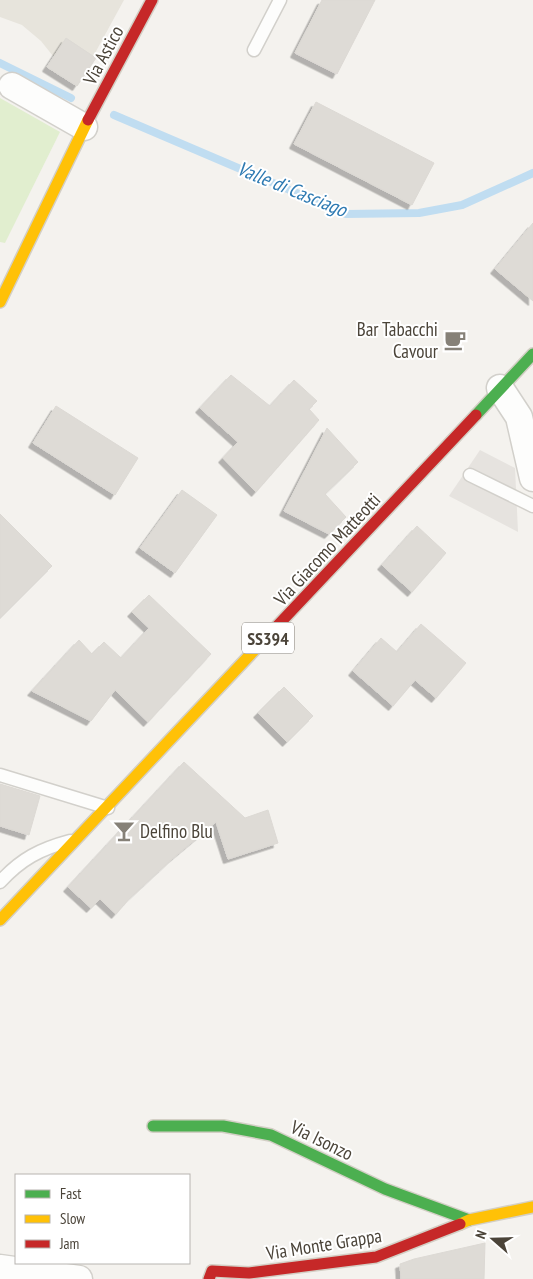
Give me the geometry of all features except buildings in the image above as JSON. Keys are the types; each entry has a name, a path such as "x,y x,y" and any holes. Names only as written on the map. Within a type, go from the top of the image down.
{"street":[{"name":"Via Astico","path":"0,302 84,127 152,0"},
{"path":"12,86 84,127"},
{"name":"Via Giacomo Matteotti","path":"0,920 108,808 533,354"},
{"path":"500,388 519,417 533,478"},
{"name":"Via Isonzo","path":"153,1126 223,1126 272,1135 385,1189 469,1220"},
{"name":"Via Monte Grappa","path":"209,1279 212,1270 249,1273 376,1257 469,1220 533,1207"},
{"path":"0,1268 80,1279"}],"lane":[{"path":"254,50 280,0"},
{"path":"470,475 533,506"},
{"path":"0,775 108,808"},
{"path":"0,882 9,872 35,852 48,846 79,838"}],"shaded area":[{"path":"0,0 124,0 77,86 41,41 22,25 0,17"},
{"path":"480,450 515,468 518,532 449,496"}],"green space":[{"path":"0,98 60,132 5,243 0,242"}],"waterway":[{"name":"Valle di Casciago","path":"0,63 71,98"},
{"name":"Valle di Casciago","path":"114,115 346,214 419,213 462,205 533,173"}],"traffic: fast":[{"path":"476,415 533,354"},
{"path":"153,1126 223,1126 271,1135 385,1189 469,1220"}],"traffic: slow":[{"path":"0,302 88,120"},
{"path":"0,920 263,641"},
{"path":"460,1224 469,1220 533,1207"}],"traffic: jam":[{"path":"88,120 152,0"},
{"path":"263,641 476,415"},
{"path":"209,1279 212,1271 249,1273 376,1257 460,1224"}],"place":[{"name":"Bar Tabacchi Cavour","path":"455,340"},
{"name":"Delfino Blu","path":"124,831"}]}
